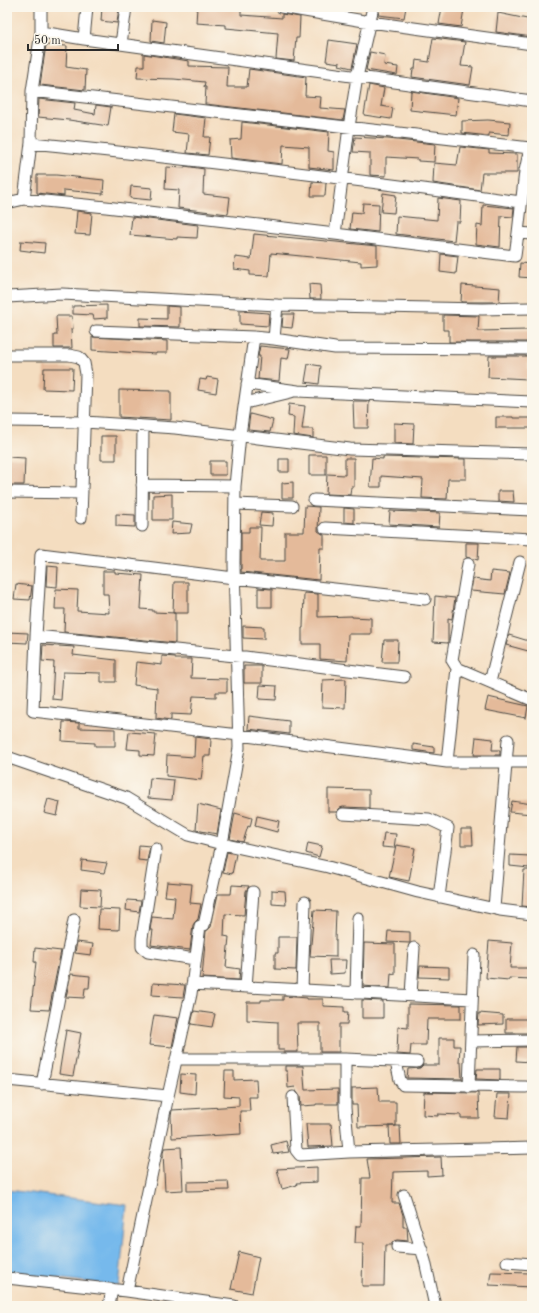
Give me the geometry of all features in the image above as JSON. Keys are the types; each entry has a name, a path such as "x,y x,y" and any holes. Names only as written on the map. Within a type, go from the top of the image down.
{"street":[{"path":"24,199 31,143 32,91 41,32 41,7"},
{"path":"84,39 87,7"},
{"path":"121,44 126,7"},
{"path":"281,7 370,22 532,44"},
{"path":"335,234 357,77 373,7"},
{"path":"41,32 532,101"},
{"path":"7,203 24,199 106,207 515,256 521,202 528,171 530,148 32,91"},
{"path":"31,143 342,178 521,202"},
{"path":"518,233 532,234"},
{"path":"7,297 62,294 277,305 475,309 532,308"},
{"path":"274,339 277,305"},
{"path":"96,332 254,337 335,348 532,349"},
{"path":"128,1291 168,1096 191,994 200,926 204,925 222,844 239,748 234,578 235,486 240,435 254,337"},
{"path":"7,355 69,355 79,357 84,363 86,374 85,422 80,518"},
{"path":"247,384 298,390 532,402"},
{"path":"245,403 298,390"},
{"path":"7,421 85,422 144,426 240,435 350,449 532,454"},
{"path":"142,526 144,426"},
{"path":"142,485 235,486"},
{"path":"7,492 82,493"},
{"path":"314,500 532,510"},
{"path":"235,504 292,506"},
{"path":"325,528 532,539"},
{"path":"425,599 234,578 41,554 33,711 239,735 447,762 532,762"},
{"path":"490,682 520,562"},
{"path":"468,564 452,660 457,668 532,700"},
{"path":"36,636 236,657 404,677"},
{"path":"447,762 457,668"},
{"path":"494,908 508,740"},
{"path":"7,757 126,798 188,835 328,867 439,897 532,914"},
{"path":"343,814 429,819 448,828 439,897"},
{"path":"156,849 142,938 142,947 148,952 196,959"},
{"path":"246,987 253,892"},
{"path":"302,990 305,902"},
{"path":"356,993 358,918"},
{"path":"42,1084 74,920"},
{"path":"411,995 414,948"},
{"path":"470,1087 474,955"},
{"path":"192,984 472,999"},
{"path":"471,1041 532,1040"},
{"path":"176,1059 345,1059 417,1062"},
{"path":"345,1059 345,1108 349,1152"},
{"path":"396,1062 400,1080 403,1085 526,1087"},
{"path":"7,1080 168,1096"},
{"path":"293,1097 296,1150 297,1153 305,1155 349,1152 532,1148"},
{"path":"404,1195 422,1249 435,1306"},
{"path":"397,1247 422,1249"},
{"path":"507,1262 532,1264"},
{"path":"7,1278 112,1289 234,1306"},
{"path":"109,1306 112,1289"}],"water":[{"path":"7,1190 127,1205 119,1286 7,1272"}],"building":[{"path":"102,7 119,7 117,23 101,21"},
{"path":"197,7 241,7 241,15 282,18 282,14 300,17 299,38 296,38 294,61 276,59 278,33 226,28 226,25 196,23"},
{"path":"380,7 406,7 404,18 378,15"},
{"path":"442,7 464,9 461,27 439,24"},
{"path":"498,13 532,20 532,37 496,32"},
{"path":"152,20 166,22 164,43 151,41"},
{"path":"433,38 465,42 461,66 473,67 470,85 412,77 416,60 429,62"},
{"path":"329,40 357,44 352,68 339,65 340,63 326,61"},
{"path":"46,45 67,46 66,67 86,70 85,90 40,85"},
{"path":"370,52 385,55 384,65 398,67 397,75 366,70"},
{"path":"144,54 189,61 189,66 228,67 227,87 247,87 249,69 306,77 305,96 321,97 320,108 345,110 343,120 205,104 205,82 137,78 138,66 144,66"},
{"path":"369,85 384,88 381,106 393,108 391,119 364,115"},
{"path":"411,91 458,98 456,115 410,110"},
{"path":"39,99 75,103 74,110 95,114 96,105 111,107 108,126 38,117"},
{"path":"174,114 206,118 204,137 210,137 208,155 187,153 189,134 172,132"},
{"path":"488,120 510,122 509,135 489,133 489,136 462,133 462,121"},
{"path":"242,122 329,132 328,151 334,152 334,170 309,167 309,147 283,145 282,164 231,158 230,140 241,139"},
{"path":"355,137 435,144 434,162 418,161 418,159 386,157 386,176 370,175 370,153 353,152"},
{"path":"460,147 489,150 489,153 517,154 517,173 482,173 480,190 433,183 434,163 457,165"},
{"path":"185,166 204,169 203,194 230,197 228,214 178,208 179,190 165,189 166,167 185,168"},
{"path":"37,175 56,175 104,180 103,194 64,190 64,196 37,193"},
{"path":"312,182 326,183 325,196 311,196"},
{"path":"131,186 152,188 151,200 130,198"},
{"path":"383,193 396,195 394,213 381,212"},
{"path":"438,198 461,201 460,222 456,222 454,241 396,234 397,216 437,220"},
{"path":"363,203 379,204 378,232 350,229 352,212 362,213"},
{"path":"483,205 514,208 513,217 501,216 500,247 476,244 477,225 482,226"},
{"path":"77,211 92,213 90,235 75,234"},
{"path":"132,217 198,225 197,238 177,237 177,239 130,235"},
{"path":"254,234 377,246 377,265 361,266 361,262 271,253 269,276 250,275 250,271 234,269 235,257 251,259"},
{"path":"21,241 45,243 44,253 20,250"},
{"path":"441,254 458,256 456,274 440,272"},
{"path":"520,263 532,264 532,278 519,277"},
{"path":"309,284 320,285 321,299 310,299"},
{"path":"462,285 500,288 499,302 461,302"},
{"path":"107,305 107,318 94,319 93,315 73,314 73,306"},
{"path":"167,306 180,307 180,327 140,326 140,318 167,319"},
{"path":"240,311 269,313 268,326 240,324"},
{"path":"283,314 294,314 292,328 282,327"},
{"path":"443,315 479,316 478,331 529,330 529,342 449,342 449,330 443,330"},
{"path":"56,316 72,316 72,348 54,348 54,335 57,335"},
{"path":"92,337 167,341 167,353 156,354 92,350"},
{"path":"260,346 290,349 288,359 281,358 279,381 258,379 260,356 258,356"},
{"path":"489,356 528,356 528,379 488,377"},
{"path":"308,364 321,366 319,384 305,382"},
{"path":"44,368 73,368 72,390 43,389"},
{"path":"207,377 218,379 216,393 198,390 200,379 206,380"},
{"path":"119,390 171,391 171,420 119,417"},
{"path":"353,401 369,401 368,428 354,428"},
{"path":"289,404 305,406 302,429 313,429 313,438 293,435 294,417 288,416"},
{"path":"250,414 273,420 270,432 248,430"},
{"path":"496,417 532,418 532,428 496,428"},
{"path":"394,423 414,424 413,444 394,443"},
{"path":"101,436 116,436 116,460 101,460"},
{"path":"309,455 326,455 326,475 309,475"},
{"path":"7,457 25,458 24,485 7,485"},
{"path":"383,457 466,459 466,479 448,479 447,499 422,498 423,479 381,476 381,487 370,487 372,458 383,459"},
{"path":"345,458 354,458 354,487 351,487 350,495 326,494 327,474 345,475"},
{"path":"279,459 289,459 289,472 279,472"},
{"path":"210,461 226,461 226,475 210,475"},
{"path":"293,482 293,498 282,498 282,483"},
{"path":"498,491 513,491 514,502 498,501"},
{"path":"172,494 172,520 153,520 153,495"},
{"path":"305,506 319,507 318,531 324,535 324,548 320,548 319,580 241,572 241,532 249,532 249,527 261,527 260,561 285,561 285,532 304,532"},
{"path":"344,508 354,509 354,523 344,522"},
{"path":"390,511 440,513 439,527 389,524"},
{"path":"261,512 273,513 272,526 259,525"},
{"path":"116,514 135,515 135,527 116,526"},
{"path":"172,522 192,524 190,533 171,534"},
{"path":"466,543 479,543 478,560 466,557"},
{"path":"47,566 58,567 57,587 46,586"},
{"path":"103,571 143,575 141,609 153,610 153,612 175,613 175,643 64,632 65,609 55,609 56,589 78,590 77,611 109,613 108,594 103,594"},
{"path":"491,571 510,573 505,594 471,591 473,579 490,581"},
{"path":"174,582 188,582 188,613 173,613"},
{"path":"16,584 32,586 30,600 14,599"},
{"path":"258,588 272,589 272,607 258,607"},
{"path":"304,593 318,594 318,617 352,616 371,618 371,634 348,634 347,661 320,659 320,644 302,644"},
{"path":"435,596 455,598 452,619 448,618 448,643 433,642"},
{"path":"243,626 264,627 264,639 243,638"},
{"path":"7,632 28,633 27,643 7,642"},
{"path":"509,635 532,642 532,652 506,645"},
{"path":"384,640 398,640 397,662 382,662"},
{"path":"43,645 74,647 73,655 116,660 116,682 101,682 101,673 63,672 61,700 52,699 54,662 42,661"},
{"path":"162,656 175,657 175,659 192,659 191,678 227,679 227,692 216,692 216,697 193,696 191,715 171,714 171,720 156,718 157,688 134,685 136,662 162,665"},
{"path":"244,666 262,666 262,683 244,683"},
{"path":"346,679 345,708 322,707 323,680"},
{"path":"260,685 277,686 276,700 259,699"},
{"path":"488,697 528,706 526,718 485,710"},
{"path":"249,716 289,721 289,734 248,729"},
{"path":"63,722 79,723 79,728 115,729 115,746 95,746 95,743 62,741"},
{"path":"129,732 156,734 154,756 140,755 140,750 127,749"},
{"path":"195,737 211,739 210,756 204,756 201,780 166,776 167,755 194,757"},
{"path":"476,737 493,739 492,750 500,750 500,755 474,755"},
{"path":"413,744 434,747 434,753 413,750"},
{"path":"150,778 174,780 172,800 148,798"},
{"path":"328,789 369,790 369,808 343,807 336,812 328,812"},
{"path":"48,799 60,802 57,816 44,813"},
{"path":"512,801 532,804 532,814 510,812"},
{"path":"198,804 221,810 217,834 196,830"},
{"path":"235,813 252,818 250,827 248,826 243,842 230,839"},
{"path":"257,816 279,821 277,832 255,826"},
{"path":"461,829 472,829 473,845 461,845"},
{"path":"384,833 396,834 394,848 382,847"},
{"path":"308,843 322,846 319,857 306,853"},
{"path":"139,845 150,846 147,861 138,860"},
{"path":"396,845 415,848 409,881 389,877"},
{"path":"227,852 236,854 232,874 223,872"},
{"path":"510,855 530,856 529,868 510,866"},
{"path":"82,860 107,863 104,873 81,870"},
{"path":"524,870 532,870 532,907 522,906"},
{"path":"167,882 192,884 190,903 201,904 198,919 193,925 190,950 151,945 153,930 150,930 152,917 173,919 175,897 165,896"},
{"path":"232,885 249,886 246,891 244,915 225,914 224,936 229,937 226,967 240,969 239,980 202,978 206,931 211,927 218,894 231,894"},
{"path":"81,889 101,890 100,907 80,906"},
{"path":"272,890 285,891 286,905 272,904"},
{"path":"127,900 141,901 139,912 126,910"},
{"path":"99,909 120,910 119,930 98,929"},
{"path":"314,910 336,911 336,957 310,956"},
{"path":"388,931 410,932 410,943 387,942"},
{"path":"278,937 297,937 296,970 275,969 275,953 278,953"},
{"path":"489,941 512,943 510,968 532,968 532,979 509,978 509,980 486,978"},
{"path":"77,942 93,944 91,955 75,953"},
{"path":"364,943 395,944 395,974 391,973 390,988 363,986"},
{"path":"35,948 61,951 49,1010 31,1009 36,962 34,962"},
{"path":"329,960 346,960 345,973 330,974"},
{"path":"420,966 449,967 449,978 419,977"},
{"path":"71,974 90,976 89,988 85,988 84,998 66,997"},
{"path":"153,983 185,985 183,997 152,995"},
{"path":"283,996 323,999 323,1006 344,1007 344,1012 348,1012 347,1024 339,1024 339,1052 320,1052 320,1023 297,1023 298,1052 284,1052 284,1050 278,1050 278,1022 247,1020 247,1002 261,1002 261,1000 283,1000"},
{"path":"362,1000 383,1001 383,1018 362,1018"},
{"path":"408,1004 461,1005 461,1019 427,1019 426,1045 411,1045 410,1055 397,1054 398,1027 408,1028"},
{"path":"194,1011 215,1014 212,1027 191,1024"},
{"path":"479,1013 503,1015 503,1024 478,1025"},
{"path":"154,1015 178,1018 172,1047 149,1045"},
{"path":"506,1019 529,1019 530,1033 506,1033"},
{"path":"66,1030 81,1033 73,1076 59,1074"},
{"path":"439,1038 454,1038 454,1046 460,1046 459,1062 461,1062 462,1079 407,1078 408,1069 420,1068 423,1065 439,1065"},
{"path":"517,1047 531,1047 531,1062 516,1061"},
{"path":"285,1066 303,1066 305,1090 338,1089 338,1104 301,1106 300,1096 295,1087 288,1088 287,1071 285,1071"},
{"path":"477,1069 500,1069 500,1080 476,1079"},
{"path":"225,1071 234,1071 234,1080 256,1079 257,1097 249,1097 250,1111 240,1111 241,1134 172,1138 172,1110 239,1106 239,1097 224,1096"},
{"path":"181,1074 196,1075 195,1094 180,1092"},
{"path":"378,1087 379,1102 396,1102 396,1126 358,1127 357,1105 352,1105 352,1088"},
{"path":"424,1092 478,1093 479,1118 461,1118 461,1115 423,1115"},
{"path":"497,1094 511,1094 509,1118 495,1117"},
{"path":"306,1124 331,1124 333,1146 308,1147"},
{"path":"389,1126 400,1126 401,1144 390,1144"},
{"path":"286,1141 289,1152 273,1154 271,1145"},
{"path":"181,1147 183,1190 165,1191 164,1148"},
{"path":"441,1157 442,1175 427,1176 427,1171 393,1172 392,1203 399,1203 403,1215 403,1227 407,1227 408,1241 397,1240 391,1245 385,1245 384,1286 362,1286 363,1243 355,1243 356,1226 361,1226 362,1178 370,1178 367,1159"},
{"path":"317,1167 317,1182 296,1183 297,1185 282,1189 277,1169"},
{"path":"228,1181 229,1190 187,1191 187,1182"},
{"path":"239,1252 259,1257 252,1293 231,1289"},
{"path":"491,1272 532,1273 532,1287 489,1285"}]}
